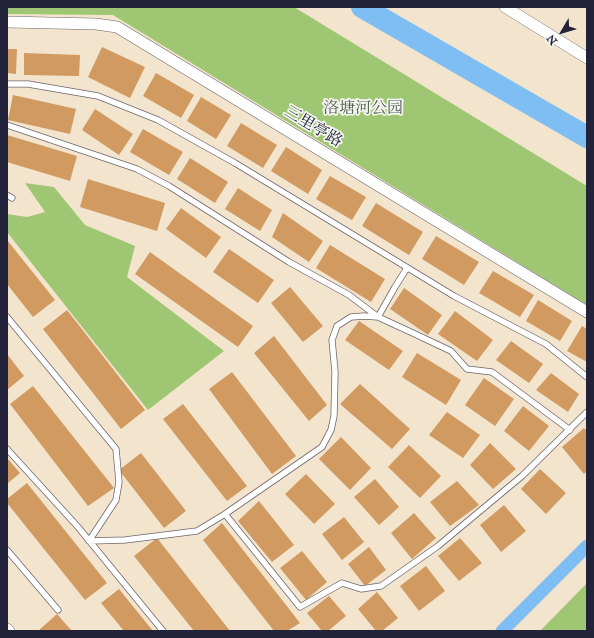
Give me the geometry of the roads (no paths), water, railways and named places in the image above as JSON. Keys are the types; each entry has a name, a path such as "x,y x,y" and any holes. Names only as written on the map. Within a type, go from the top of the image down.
{"street":[{"path":"505,7 587,58"},
{"name":"三里亭路","path":"7,22 96,24 118,27 587,312"}],"lane":[{"path":"7,85 28,84 98,96 158,120 235,163 454,296 546,344 587,377"},
{"path":"7,125 137,169 169,186 289,262 349,295 378,317 451,351 467,369 492,372 570,430"},
{"path":"7,195 12,198"},
{"path":"378,317 407,268"},
{"path":"7,317 116,449 119,482 116,500 89,541"},
{"path":"89,541 125,540 197,531 225,514 322,447 331,430 334,416 335,372 332,340 337,326 351,317 378,317"},
{"path":"225,514 300,607 342,583 361,588 381,586 438,546 522,476 587,412"},
{"path":"7,448 89,541 164,631"},
{"path":"7,550 58,610"}],"waterway":[{"path":"362,7 587,137"},
{"path":"502,631 587,546"}],"park label":[{"name":"洛塘河公园","path":"363,109"}]}
